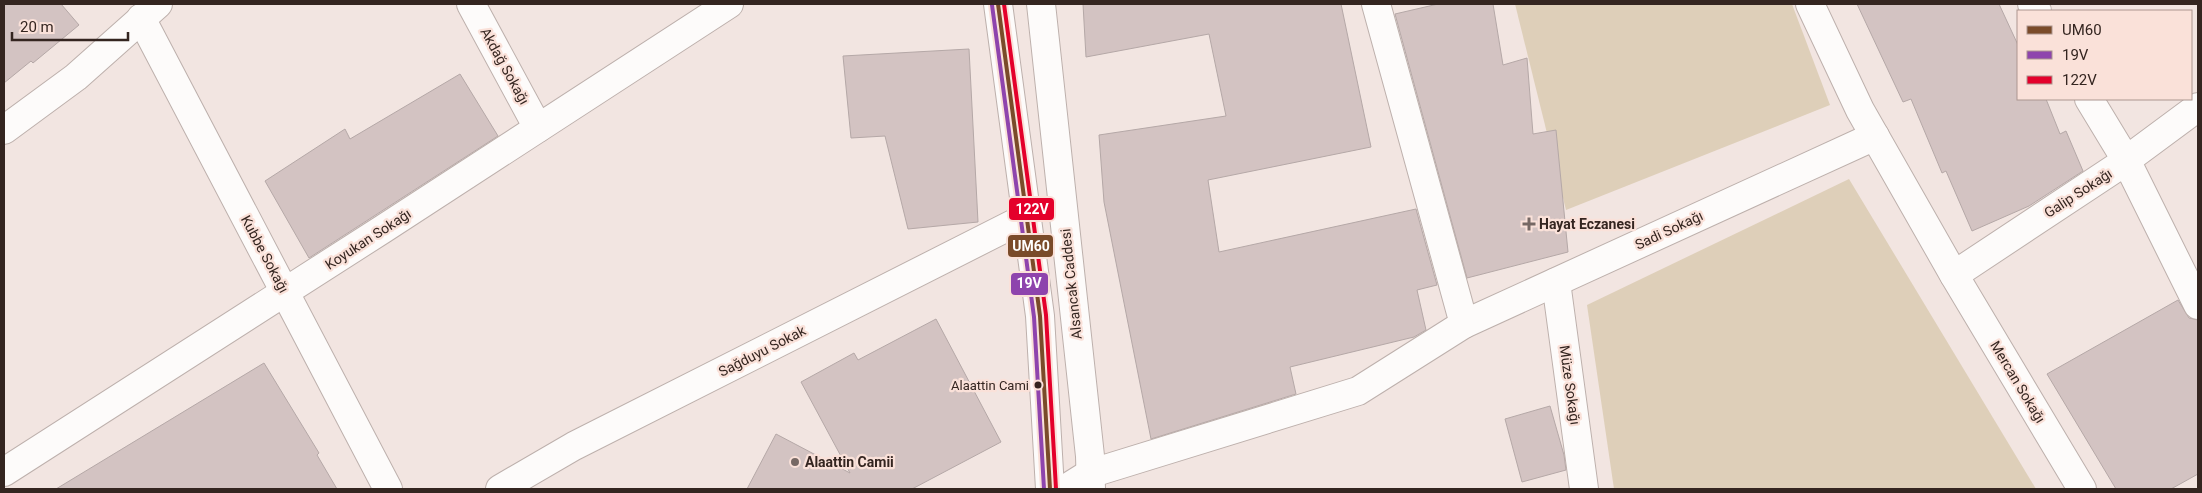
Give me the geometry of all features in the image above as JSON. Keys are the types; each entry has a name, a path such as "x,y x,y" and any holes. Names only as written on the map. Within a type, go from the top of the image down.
{"street":[{"name":"Akdağ Sokağı","path":"471,4 538,128"},
{"name":"Koyukan Sokağı","path":"4,472 729,4"},
{"path":"998,4 1040,316 1050,489"},
{"name":"Alsancak Caddesi","path":"1041,4 1090,456 1090,482"},
{"path":"1376,4 1464,324"},
{"name":"Mercan Sokağı","path":"1810,4 1860,110 1954,275 2082,489"},
{"path":"4,130 76,77 150,11"},
{"name":"Kubbe Sokağı","path":"150,11 285,292 388,489"},
{"path":"2090,100 2126,160 2198,305"},
{"name":"Galip Sokağı","path":"1954,275 2126,160 2198,107"},
{"name":"Sadi Sokağı","path":"1090,482 1358,392 1464,324 1875,136"},
{"name":"Sağduyu Sokak","path":"500,489 574,446 1026,217"},
{"name":"Müze Sokağı","path":"1556,282 1584,489"},
{"path":"1065,489 1090,482"}],"shaded area":[{"path":"1515,4 1792,4 1830,105 1566,210"},
{"path":"1849,179 2036,489 1614,489 1587,305"}],"building":[{"path":"4,4 61,4 79,25 33,63 31,61 4,83"},
{"path":"1083,4 1341,4 1371,147 1208,180 1219,252 1416,209 1437,285 1417,290 1426,330 1414,337 1290,367 1296,394 1151,439 1104,202 1099,135 1226,116 1209,34 1086,57"},
{"path":"1438,4 1493,4 1503,65 1527,58 1533,134 1556,130 1568,252 1467,278 1395,14"},
{"path":"1857,4 1999,4 2017,43 2017,100 2046,100 2060,134 2066,131 2083,171 2029,206 1972,231 1946,171 1942,173 1911,99 1903,102"},
{"path":"969,49 978,222 908,229 885,136 851,138 843,56"},
{"path":"460,74 498,136 309,258 265,181 345,129 350,139"},
{"path":"2178,300 2189,318 2198,320 2198,474 2171,489 2116,489 2047,374"},
{"path":"936,319 1001,442 912,489 747,489 776,434 850,473 801,382 854,353 858,360"},
{"path":"264,363 319,453 317,455 337,489 56,489"},
{"path":"1550,406 1564,455 1566,470 1522,482 1505,419"}],"transit line":[{"name":"UM60","path":"998,4 1040,316 1050,489"},
{"name":"122V","path":"1004,4 1046,315 1056,489"},
{"name":"19V","path":"992,5 1034,317 1044,489"}],"place":[{"name":"Hayat Eczanesi","path":"1529,224"},
{"name":"Alaattin Cami","path":"1038,385"},
{"name":"Alaattin Camii","path":"795,462"}]}
